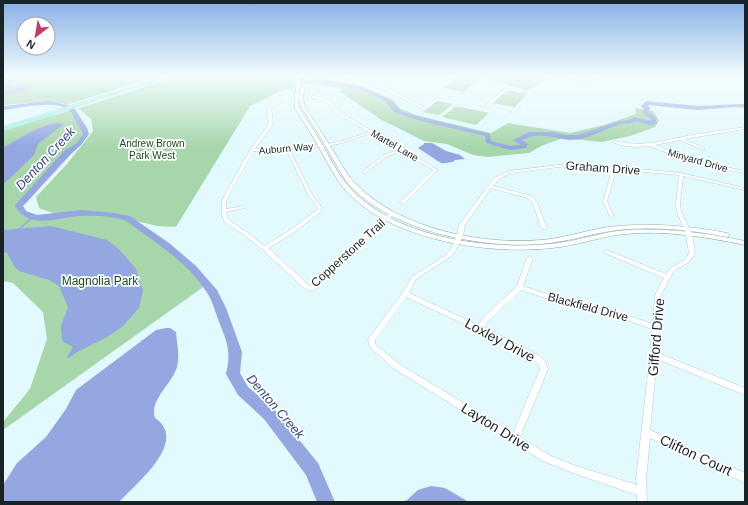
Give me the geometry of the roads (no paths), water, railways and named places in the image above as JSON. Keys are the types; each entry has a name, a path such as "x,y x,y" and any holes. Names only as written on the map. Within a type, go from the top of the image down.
{"main road":[{"path":"3,129 93,100"},
{"path":"3,125 48,114"}],"street":[{"path":"301,100 346,187 356,198 386,218 411,229 498,247 527,248 577,242 624,232 688,231 745,238"},
{"name":"Martel Lane","path":"322,100 330,102 341,115 404,149 436,170 402,203"},
{"path":"407,100 423,108 437,100"},
{"path":"487,106 495,100"},
{"path":"512,112 524,100"},
{"path":"243,207 223,211 224,200 252,150 269,127 271,122 269,108 280,102"},
{"path":"615,142 631,146 653,145 680,138 745,128"},
{"name":"Auburn Way","path":"252,150 288,150 347,140 372,132"},
{"path":"680,138 704,149"},
{"path":"324,144 356,189 381,208 417,225 458,239"},
{"name":"Minyard Drive","path":"653,145 670,153 701,163 745,172"},
{"path":"364,172 385,156 404,149"},
{"path":"264,248 288,234 319,211 320,208 311,196 288,150"},
{"name":"Graham Drive","path":"373,336 405,294 414,278 448,256 458,239 462,225 496,179 504,173 575,164 681,174 745,189"},
{"path":"610,168 612,177 605,201 612,218"},
{"name":"Gifford Drive","path":"642,502 640,491 654,355 658,295 673,269 687,261 692,253 688,231 679,212 678,203 681,174"},
{"path":"491,187 530,197 544,228"},
{"name":"Copperstone Trail","path":"223,211 226,220 246,233 296,278 311,289 386,218 393,214"},
{"path":"688,231 745,243"},
{"path":"607,252 667,277"},
{"path":"479,328 489,316 520,287 530,258"},
{"name":"Blackfield Drive","path":"520,287 579,307 608,311 655,327"},
{"name":"Loxley Drive","path":"405,294 479,328 536,358 542,363 544,369 515,439"},
{"name":"Layton Drive","path":"373,336 370,340 372,345 393,364 546,458 640,491"},
{"path":"654,355 745,392"},
{"name":"Clifton Court","path":"646,432 745,478"}],"water":[{"path":"56,123 64,124 38,144 34,155 3,185 3,148 35,130"},
{"path":"424,143 432,143 446,151 460,155 465,159 441,163 418,148"},
{"path":"51,226 107,240 119,249 136,269 143,291 139,308 123,326 107,337 77,352 69,358 67,357 73,347 62,341 61,326 68,307 59,286 49,280 19,271 14,266 7,253 3,252 3,230"},
{"path":"170,328 176,332 178,363 174,373 158,398 154,411 155,418 164,427 166,438 163,450 156,462 137,484 119,502 3,502 3,485 17,463 46,437 66,409 76,390 156,330"},
{"path":"431,486 445,488 469,502 402,502 407,500 418,490"}],"waterway":[{"path":"386,100 396,108 397,112 423,120 488,135 488,142 510,148 524,147 525,144 516,140 529,134 553,134 565,137 578,137 622,122 631,122 634,119 655,123 653,117 645,113 647,109 644,106 646,103 691,108 710,108 734,105 745,106"},
{"name":"Denton Creek","path":"3,108 48,103 65,106 74,111 86,134 79,144 67,153 19,206 23,212 29,216 37,218 81,213 102,214 127,218 157,238 184,260 207,285 217,300 235,348 236,358 233,374 243,391 269,414 312,469 326,502"},
{"path":"18,230 33,217"}],"park label":[{"name":"Andrew Brown Park West","path":"152,148"},
{"name":"Magnolia Park","path":"100,281"}]}
